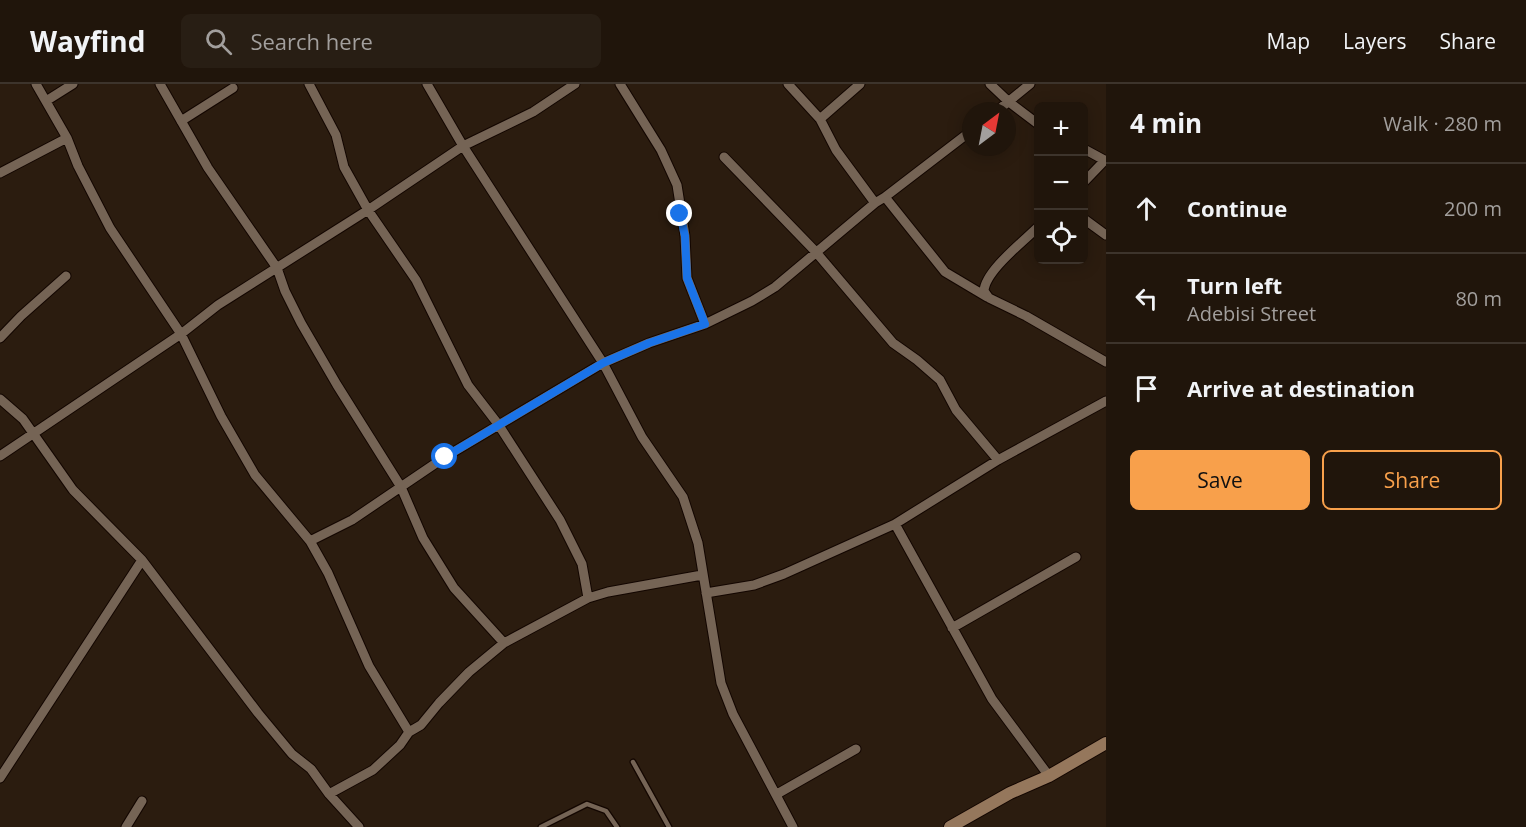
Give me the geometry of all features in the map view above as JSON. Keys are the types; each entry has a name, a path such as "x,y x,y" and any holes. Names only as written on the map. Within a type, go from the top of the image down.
{"street":[{"path":"36,84 67,138 78,166 110,228 181,334 221,416 255,475 309,541 328,573 369,666 409,732"},
{"path":"46,100 73,84"},
{"path":"160,84 208,168 277,268 285,291 301,322 337,385 401,487 423,538 454,588 504,643"},
{"path":"309,84 336,135 344,167 368,210 416,280 468,385 498,424 560,520 582,564 588,598"},
{"path":"428,84 463,146 603,363 642,437 683,496 698,543 721,683 733,714 793,827"},
{"path":"0,456 181,334 219,305 463,146 533,112 575,84"},
{"path":"620,84 661,150 677,184 685,236 687,278 705,324"},
{"path":"788,84 820,119 836,150 875,203"},
{"path":"820,119 860,84"},
{"path":"990,84 1009,102 1030,84"},
{"path":"181,121 233,88"},
{"path":"1016,107 1034,121"},
{"path":"0,173 67,138"},
{"path":"309,541 352,520 498,424 603,363 649,343 705,324 775,287 815,251 875,203 962,138"},
{"path":"1088,151 1106,160 1088,177"},
{"path":"724,157 815,251 893,343 940,380 956,410 998,460"},
{"path":"885,197 945,272 1106,362"},
{"path":"1088,222 1106,235"},
{"path":"989,298 984,291 987,280 1034,231"},
{"path":"0,338 66,276"},
{"path":"0,399 23,419 44,452 73,490 142,560 245,697 292,754 311,769 329,794 359,827"},
{"path":"706,593 754,585 784,574 895,524 998,460 1106,401"},
{"path":"895,524 992,699 1049,776"},
{"path":"952,628 1076,557"},
{"path":"0,778 142,560"},
{"path":"329,794 373,770 400,745 409,732 422,725 439,703 469,672 504,643 588,598 608,592 702,575"},
{"path":"950,827 1010,793 1049,776 1106,743"},
{"path":"777,794 856,749"},
{"path":"126,827 142,801"}],"lane":[{"path":"633,762 669,827"},
{"path":"541,827 587,804 606,811 617,827"}],"route":[{"path":"445,457 603,363 649,343 705,324 687,278 685,236 680,214"}]}
